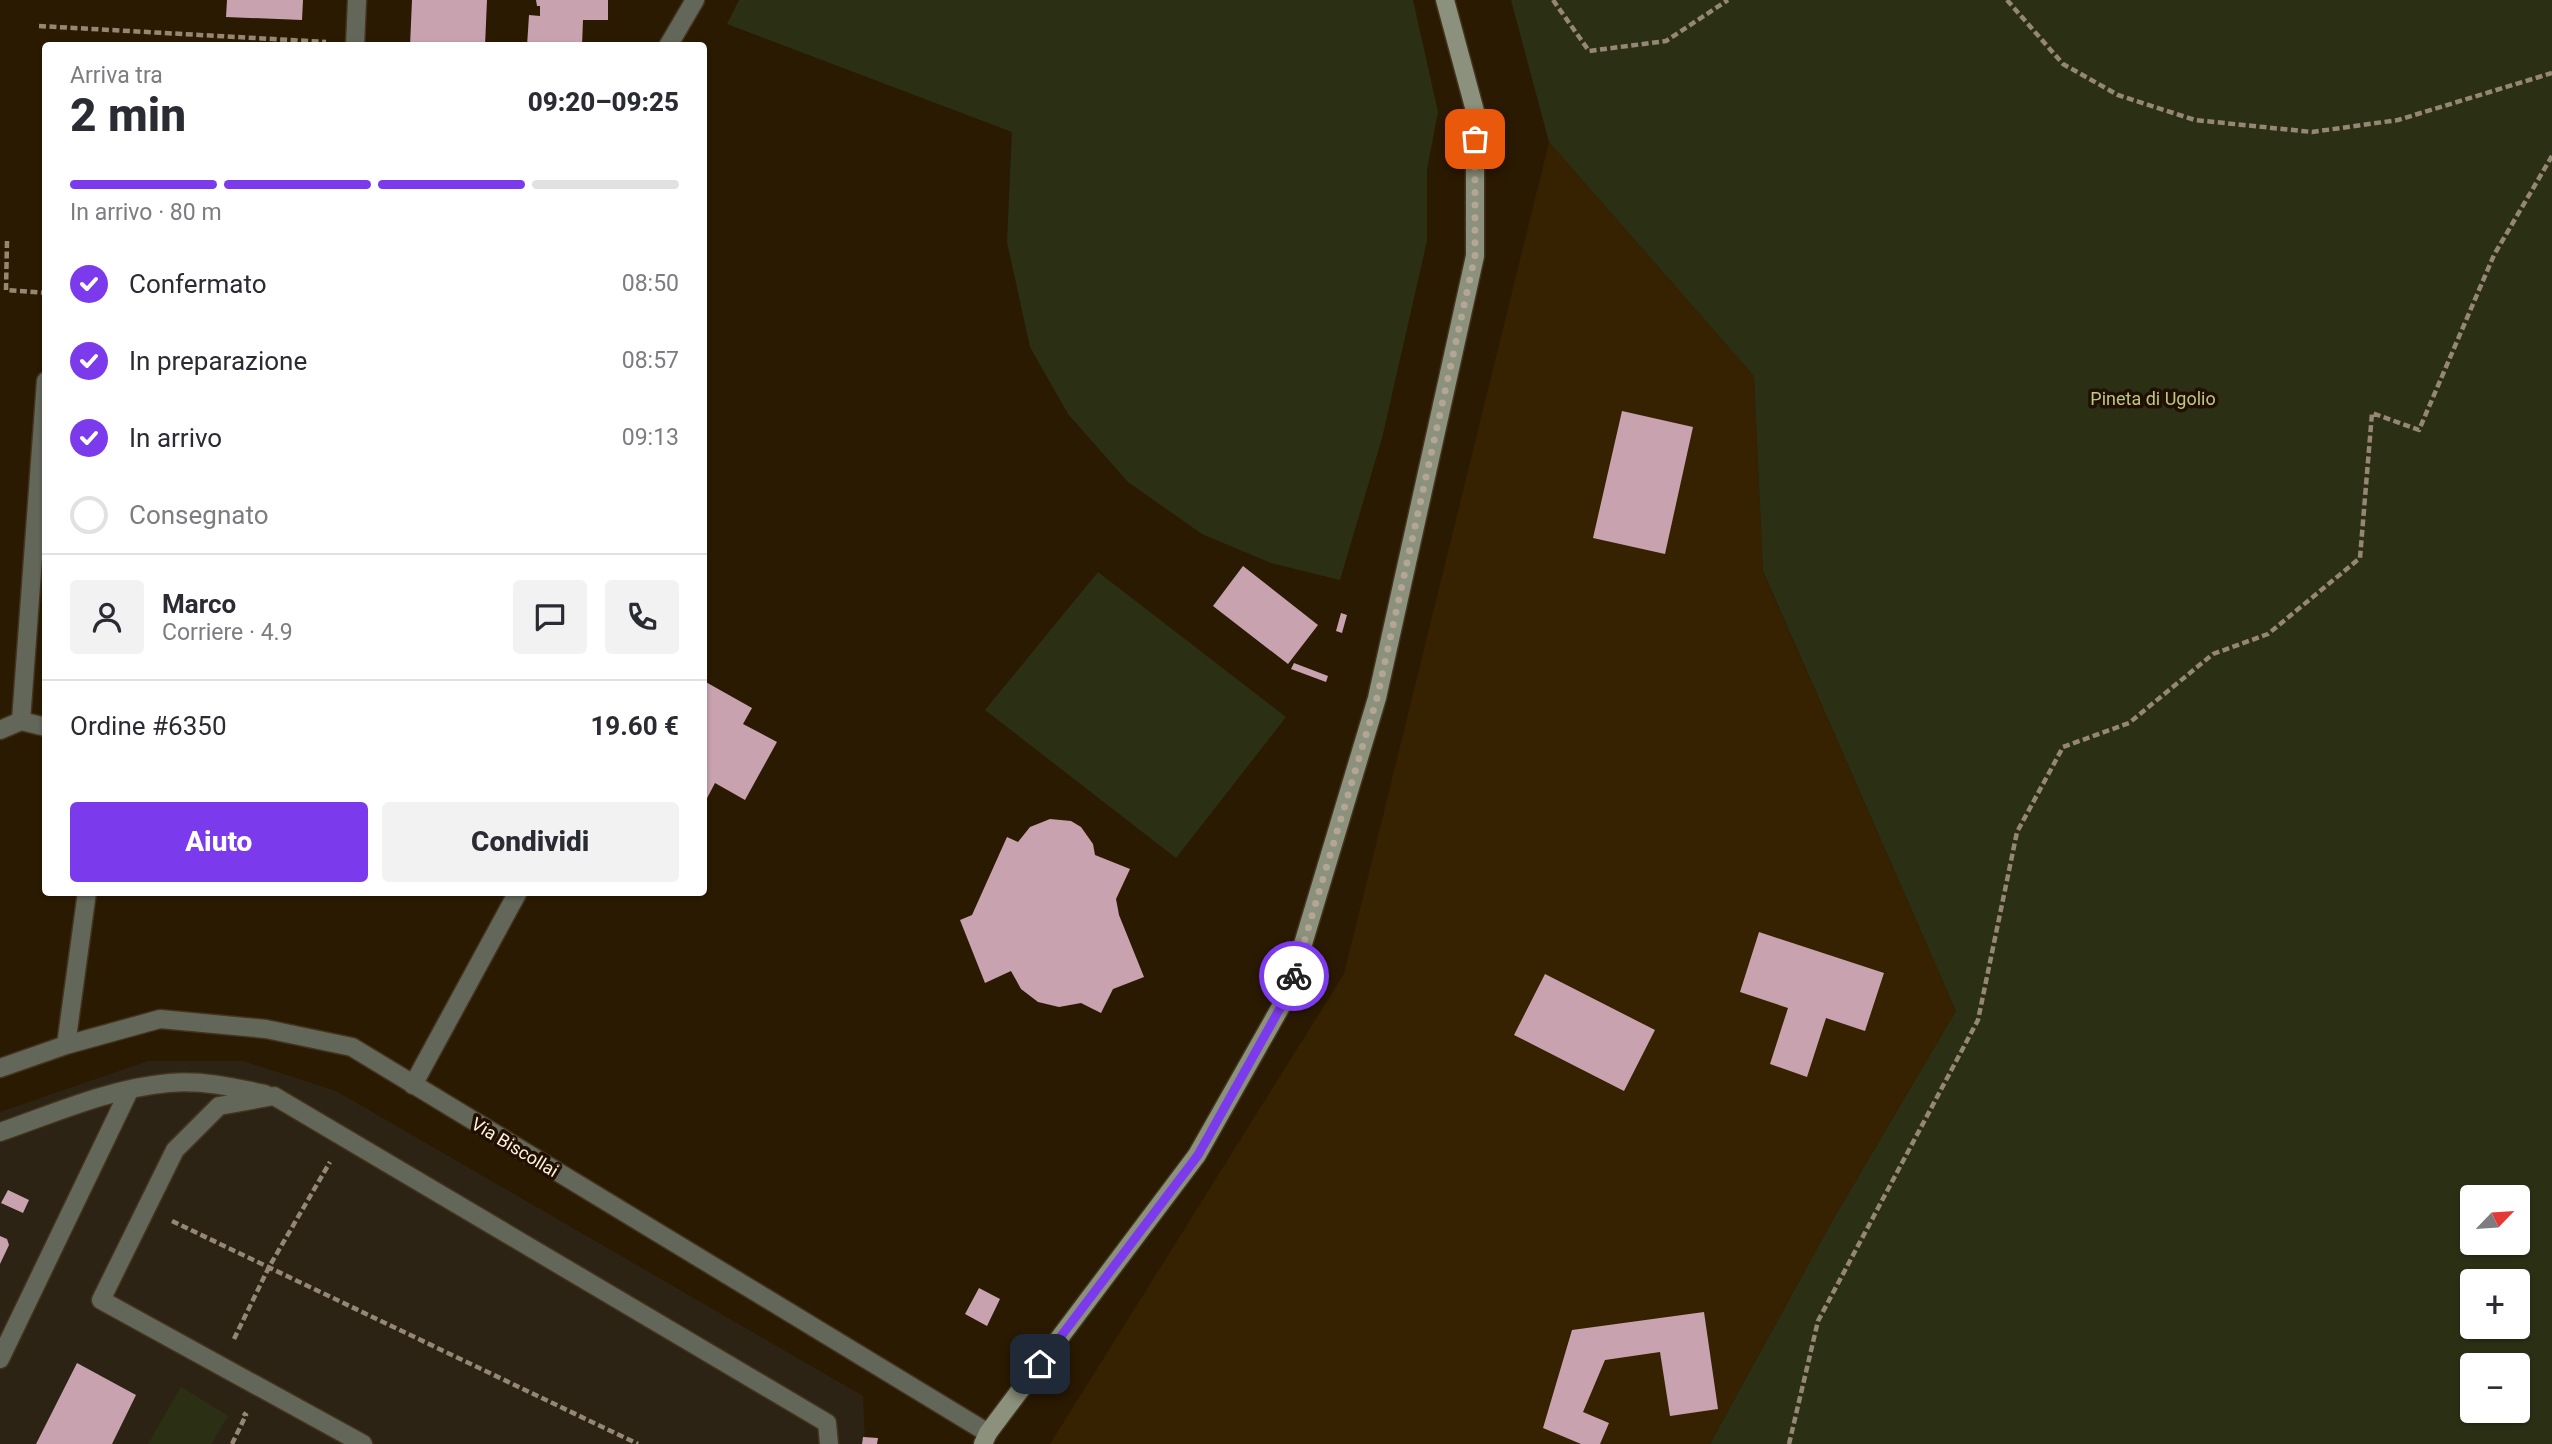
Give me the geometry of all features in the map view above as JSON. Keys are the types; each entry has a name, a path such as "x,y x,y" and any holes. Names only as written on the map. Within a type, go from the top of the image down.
{"street":[{"path":"355,42 357,0"},
{"path":"670,42 695,0"},
{"path":"986,1438 1198,1155 1288,994 1377,698 1475,256 1475,111 1445,0"},
{"path":"21,721 42,435"},
{"path":"0,730 21,721 42,726"},
{"path":"66,1045 87,896"},
{"path":"413,1085 515,896"},
{"name":"Via Biscollai","path":"0,1068 66,1045 160,1019 266,1029 352,1047 986,1438"},
{"path":"0,1132 110,1094 170,1083 219,1084 274,1096 827,1423 829,1444"},
{"path":"0,1359 129,1090"},
{"path":"274,1096 219,1106 175,1150 101,1300 363,1444"}],"path":[{"path":"1553,0 1589,51 1666,41 1728,0"},
{"path":"2007,0 2063,64 2118,95 2195,120 2312,132 2398,120 2552,73"},
{"path":"38,26 305,42"},
{"path":"1789,1444 1818,1321 1978,1020 2017,832 2063,747 2129,723 2213,654 2268,634 2360,558 2372,412 2420,430 2494,255 2552,156"},
{"path":"7,241 6,290 42,293"},
{"path":"221,1367 269,1267 345,1137"},
{"path":"146,1208 638,1444"},
{"path":"232,1444 246,1415 237,1410"}],"shaded area":[{"path":"1549,142 1754,376 1763,572 1956,1011 1834,1218 1710,1444 1050,1444 1344,974"},
{"path":"148,1061 243,1061 336,1091 863,1396 865,1444 0,1444 0,1112"}],"green space":[{"path":"739,0 1413,0 1438,112 1427,169 1427,241 1382,438 1340,580 1271,563 1202,534 1128,482 1068,414 1030,347 1007,242 1012,132 727,24"},
{"name":"Pineta di Ugolio","path":"1511,0 2552,0 2552,1444 1710,1444 1834,1218 1956,1011 1763,571 1754,376 1549,142"},
{"path":"1098,572 1286,717 1176,858 985,710"},
{"path":"181,1387 228,1416 211,1444 148,1444"}],"building":[{"path":"227,0 303,0 302,20 226,17"},
{"path":"412,0 487,0 485,42 410,42"},
{"path":"536,0 608,0 608,20 583,20 582,42 527,42 529,15 540,16 540,6 537,6"},
{"path":"1622,411 1693,427 1665,554 1593,538"},
{"path":"1243,566 1318,625 1288,664 1213,606"},
{"path":"1341,613 1347,615 1342,633 1336,631"},
{"path":"1294,663 1328,676 1326,682 1291,669"},
{"path":"707,683 752,708 743,724 777,742 745,800 715,783 707,798"},
{"path":"1050,819 1071,821 1081,827 1093,844 1095,855 1130,869 1116,899 1119,915 1144,977 1113,989 1101,1013 1081,1003 1059,1007 1038,1002 1021,989 1011,971 985,983 960,920 972,915 1007,837 1018,842 1030,827"},
{"path":"1759,932 1884,973 1865,1031 1826,1018 1807,1077 1770,1064 1788,1008 1740,992"},
{"path":"1545,974 1655,1030 1624,1091 1514,1035"},
{"path":"8,1190 29,1200 23,1213 1,1203"},
{"path":"0,1236 7,1239 9,1245 0,1264"},
{"path":"979,1288 1000,1299 987,1326 965,1314"},
{"path":"1704,1312 1718,1409 1670,1416 1660,1352 1605,1360 1583,1412 1609,1423 1600,1444 1581,1444 1543,1428 1572,1330"},
{"path":"77,1363 136,1395 112,1444 36,1444"},
{"path":"863,1437 878,1438 877,1444 862,1444"}],"way so far":[{"path":"1294,976 1377,698 1475,256 1475,139"}],"route":[{"path":"1040,1364 1198,1155 1288,994 1294,976"}]}
